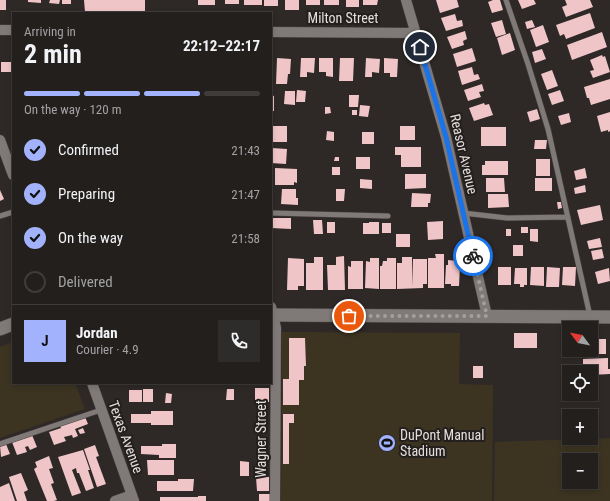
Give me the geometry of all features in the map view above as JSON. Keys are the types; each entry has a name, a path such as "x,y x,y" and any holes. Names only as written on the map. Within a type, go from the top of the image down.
{"street":[{"name":"Reasor Avenue","path":"406,0 442,122 487,316"},
{"path":"0,30 12,30"},
{"name":"Milton Street","path":"272,32 416,33"},
{"path":"0,140 12,172"},
{"path":"272,312 610,317"},
{"name":"Wagner Street","path":"272,312 276,328 275,501"},
{"path":"0,329 12,324"},
{"name":"Texas Avenue","path":"92,384 133,498"},
{"path":"115,501 133,498"}],"lane":[{"path":"506,0 548,128 590,317"},
{"path":"0,216 12,212"},
{"path":"272,213 388,216"},
{"path":"464,213 507,218 568,217"},
{"path":"0,444 101,410"}],"shaded area":[{"name":"DuPont Manual Stadium","path":"282,332 460,333 459,384 493,385 492,501 281,501"},
{"path":"12,342 12,384 75,384 85,409 0,438 0,347"},
{"path":"598,438 610,438 610,501 494,501 495,442 562,440 562,445 598,445"}],"building":[{"path":"0,0 6,0 6,10 0,10"},
{"path":"28,0 41,0 41,3 28,2"},
{"path":"50,0 60,0 59,4 49,3"},
{"path":"62,0 71,0 71,4 62,4"},
{"path":"84,0 145,0 145,12 85,12"},
{"path":"198,0 215,0 215,5 198,5"},
{"path":"225,0 239,0 239,4 225,4"},
{"path":"244,0 262,0 262,5 244,5"},
{"path":"264,0 278,0 278,6 264,6"},
{"path":"285,0 299,0 299,10 285,10"},
{"path":"306,0 320,0 320,5 306,5"},
{"path":"324,0 339,0 339,5 324,5"},
{"path":"346,0 359,0 359,7 346,7"},
{"path":"363,0 378,0 377,5 363,5"},
{"path":"436,0 457,0 459,7 440,13"},
{"path":"500,0 503,10 492,13 488,2"},
{"path":"518,0 534,0 536,4 522,9"},
{"path":"565,0 590,0 593,7 566,17 562,7 567,5"},
{"path":"590,13 595,28 566,39 564,34 560,36 556,25"},
{"path":"455,14 457,21 462,20 463,26 446,31 441,18"},
{"path":"502,20 506,34 496,37 491,23"},
{"path":"532,20 535,27 527,29 525,22"},
{"path":"543,25 549,42 536,47 530,30"},
{"path":"465,31 467,39 463,41 464,45 452,49 447,37"},
{"path":"602,32 607,47 572,60 567,45"},
{"path":"510,33 515,50 502,55 497,38"},
{"path":"472,48 476,61 457,67 453,54"},
{"path":"542,49 546,59 535,63 532,52"},
{"path":"602,55 603,57 605,56 610,72 593,78 590,71 594,70 590,60"},
{"path":"277,58 291,59 290,74 288,74 287,84 276,84"},
{"path":"301,58 315,58 314,73 307,72 307,77 300,77"},
{"path":"319,58 333,58 333,77 326,76 326,72 319,72"},
{"path":"340,58 354,58 353,81 339,81"},
{"path":"366,58 380,59 379,73 372,72 372,77 365,77"},
{"path":"384,58 398,59 397,77 390,77 390,73 384,73"},
{"path":"1,62 12,62 12,72 1,72"},
{"path":"472,67 474,75 478,74 480,79 462,85 458,71"},
{"path":"552,70 558,86 547,90 541,74"},
{"path":"610,79 610,99 591,105 584,87"},
{"path":"482,84 484,91 479,92 481,97 468,101 464,90"},
{"path":"297,90 306,91 305,102 296,102"},
{"path":"560,90 564,101 552,105 548,94"},
{"path":"285,91 295,91 295,105 284,104"},
{"path":"272,95 274,96 274,111 272,111"},
{"path":"349,95 359,95 358,107 349,107"},
{"path":"484,103 485,105 489,104 493,115 474,121 469,108"},
{"path":"360,105 370,106 368,117 359,116"},
{"path":"325,107 330,107 331,113 325,114"},
{"path":"537,109 540,119 530,122 527,112"},
{"path":"352,110 357,110 357,115 352,115"},
{"path":"610,112 610,131 608,132 608,130 601,132 597,116"},
{"path":"569,113 571,122 561,125 558,116"},
{"path":"272,126 287,126 287,142 272,142"},
{"path":"400,126 415,126 415,140 400,140"},
{"path":"481,127 506,127 506,146 481,146"},
{"path":"327,131 334,132 334,141 326,140"},
{"path":"362,132 374,132 374,144 362,144"},
{"path":"535,140 547,140 546,149 534,149"},
{"path":"395,147 421,147 421,167 401,167 401,155 395,155"},
{"path":"272,148 287,149 286,164 272,163"},
{"path":"335,157 339,157 339,161 334,161"},
{"path":"356,157 370,157 370,169 356,169"},
{"path":"536,159 550,159 550,176 536,176"},
{"path":"485,161 508,161 508,175 482,175 482,165 485,165"},
{"path":"332,167 340,167 340,175 332,175"},
{"path":"275,168 297,169 297,183 294,182 294,185 275,185"},
{"path":"585,168 587,178 576,180 574,171"},
{"path":"405,174 426,174 426,188 405,189"},
{"path":"486,178 504,178 505,192 486,192"},
{"path":"535,178 552,178 552,191 535,191"},
{"path":"360,179 372,180 372,189 360,188"},
{"path":"585,185 586,192 575,194 574,188"},
{"path":"282,189 296,189 298,205 281,204"},
{"path":"336,189 345,189 344,201 336,201"},
{"path":"0,190 4,199 0,201"},
{"path":"412,193 431,194 428,207 411,207"},
{"path":"488,194 508,194 509,207 488,208"},
{"path":"557,202 561,202 562,208 558,209"},
{"path":"600,205 603,220 581,225 577,210"},
{"path":"272,218 291,218 291,229 272,228"},
{"path":"313,220 322,220 323,234 314,234"},
{"path":"443,221 443,239 428,240 427,222"},
{"path":"327,222 335,222 335,233 327,233"},
{"path":"379,222 379,234 363,234 363,223"},
{"path":"382,223 391,223 391,233 382,233"},
{"path":"521,227 528,227 528,233 521,233"},
{"path":"506,229 511,229 511,236 506,236"},
{"path":"530,229 538,229 538,242 530,241"},
{"path":"396,234 410,234 410,247 396,247"},
{"path":"600,238 602,247 589,249 587,241"},
{"path":"513,245 523,245 523,256 513,256"},
{"path":"602,249 604,258 593,260 591,251"},
{"path":"435,254 444,254 444,288 428,288 428,258 436,258"},
{"path":"344,256 345,290 328,290 327,265 336,265 336,257"},
{"path":"314,257 323,257 323,290 306,290 306,263 314,263"},
{"path":"402,257 412,257 412,287 413,259 427,259 427,284 423,284 423,288 397,289 397,263 402,263"},
{"path":"288,258 304,259 304,286 298,286 298,290 287,290"},
{"path":"370,258 379,258 379,289 365,288 366,261 370,262"},
{"path":"387,258 396,258 396,289 380,289 380,266 382,266 383,261 387,261"},
{"path":"448,260 457,261 457,265 460,265 459,286 445,284 446,265 448,265"},
{"path":"351,261 363,261 363,289 348,289 348,266 351,267"},
{"path":"498,267 511,267 511,285 498,285"},
{"path":"531,267 544,267 544,286 530,285"},
{"path":"547,267 560,268 559,287 546,287"},
{"path":"563,267 576,267 575,286 562,285"},
{"path":"515,268 527,268 527,285 524,285 524,287 520,287 520,284 514,284"},
{"path":"609,268 610,281 598,284 595,272"},
{"path":"514,333 537,333 537,348 514,348"},
{"path":"289,338 305,338 306,366 304,366 304,380 299,380 299,405 283,405 283,379 289,379"},
{"path":"598,339 606,339 606,354 598,354"},
{"path":"608,358 608,369 610,369 610,374 598,375 598,365 583,365 583,359"},
{"path":"473,366 483,366 483,378 473,378"},
{"path":"255,388 269,388 269,402 255,402"},
{"path":"143,389 153,389 153,402 143,402"},
{"path":"227,389 234,389 234,400 226,400"},
{"path":"129,390 142,390 142,402 129,402"},
{"path":"166,393 172,394 171,403 165,403"},
{"path":"151,411 173,411 173,425 131,423 131,414 151,414"},
{"path":"283,414 294,414 294,423 289,423 289,464 283,464"},
{"path":"85,417 88,424 75,429 78,436 73,438 72,435 64,437 66,441 54,445 49,432 61,428 60,426"},
{"path":"83,428 85,433 80,434 78,430"},
{"path":"32,435 37,447 30,450 28,446 25,447 27,452 17,455 12,442"},
{"path":"6,444 10,454 1,457 0,446"},
{"path":"162,444 176,444 176,458 159,458 159,455 141,454 141,446 162,446"},
{"path":"95,445 99,456 96,457 106,484 97,487 84,449"},
{"path":"83,450 94,488 86,491 76,468 72,470 81,493 72,496 58,457"},
{"path":"49,456 53,468 49,469 54,483 51,484 57,500 54,501 47,501 34,469 37,467 35,462"},
{"path":"147,460 174,460 174,475 148,475"},
{"path":"240,461 249,462 249,476 240,476"},
{"path":"21,473 28,490 24,492 27,501 17,501 9,477"},
{"path":"256,477 269,477 269,491 257,491"},
{"path":"178,479 194,479 193,491 157,491 157,481 178,481"},
{"path":"9,483 15,501 0,501 0,487"},
{"path":"259,494 271,494 271,501 259,501"},
{"path":"206,496 206,501 160,501 160,497"}],"way so far":[{"path":"349,316 487,316 473,256"}],"place":[{"name":"DuPont Manual Stadium","path":"387,443"}],"route":[{"path":"420,47 446,137 473,256"}]}
